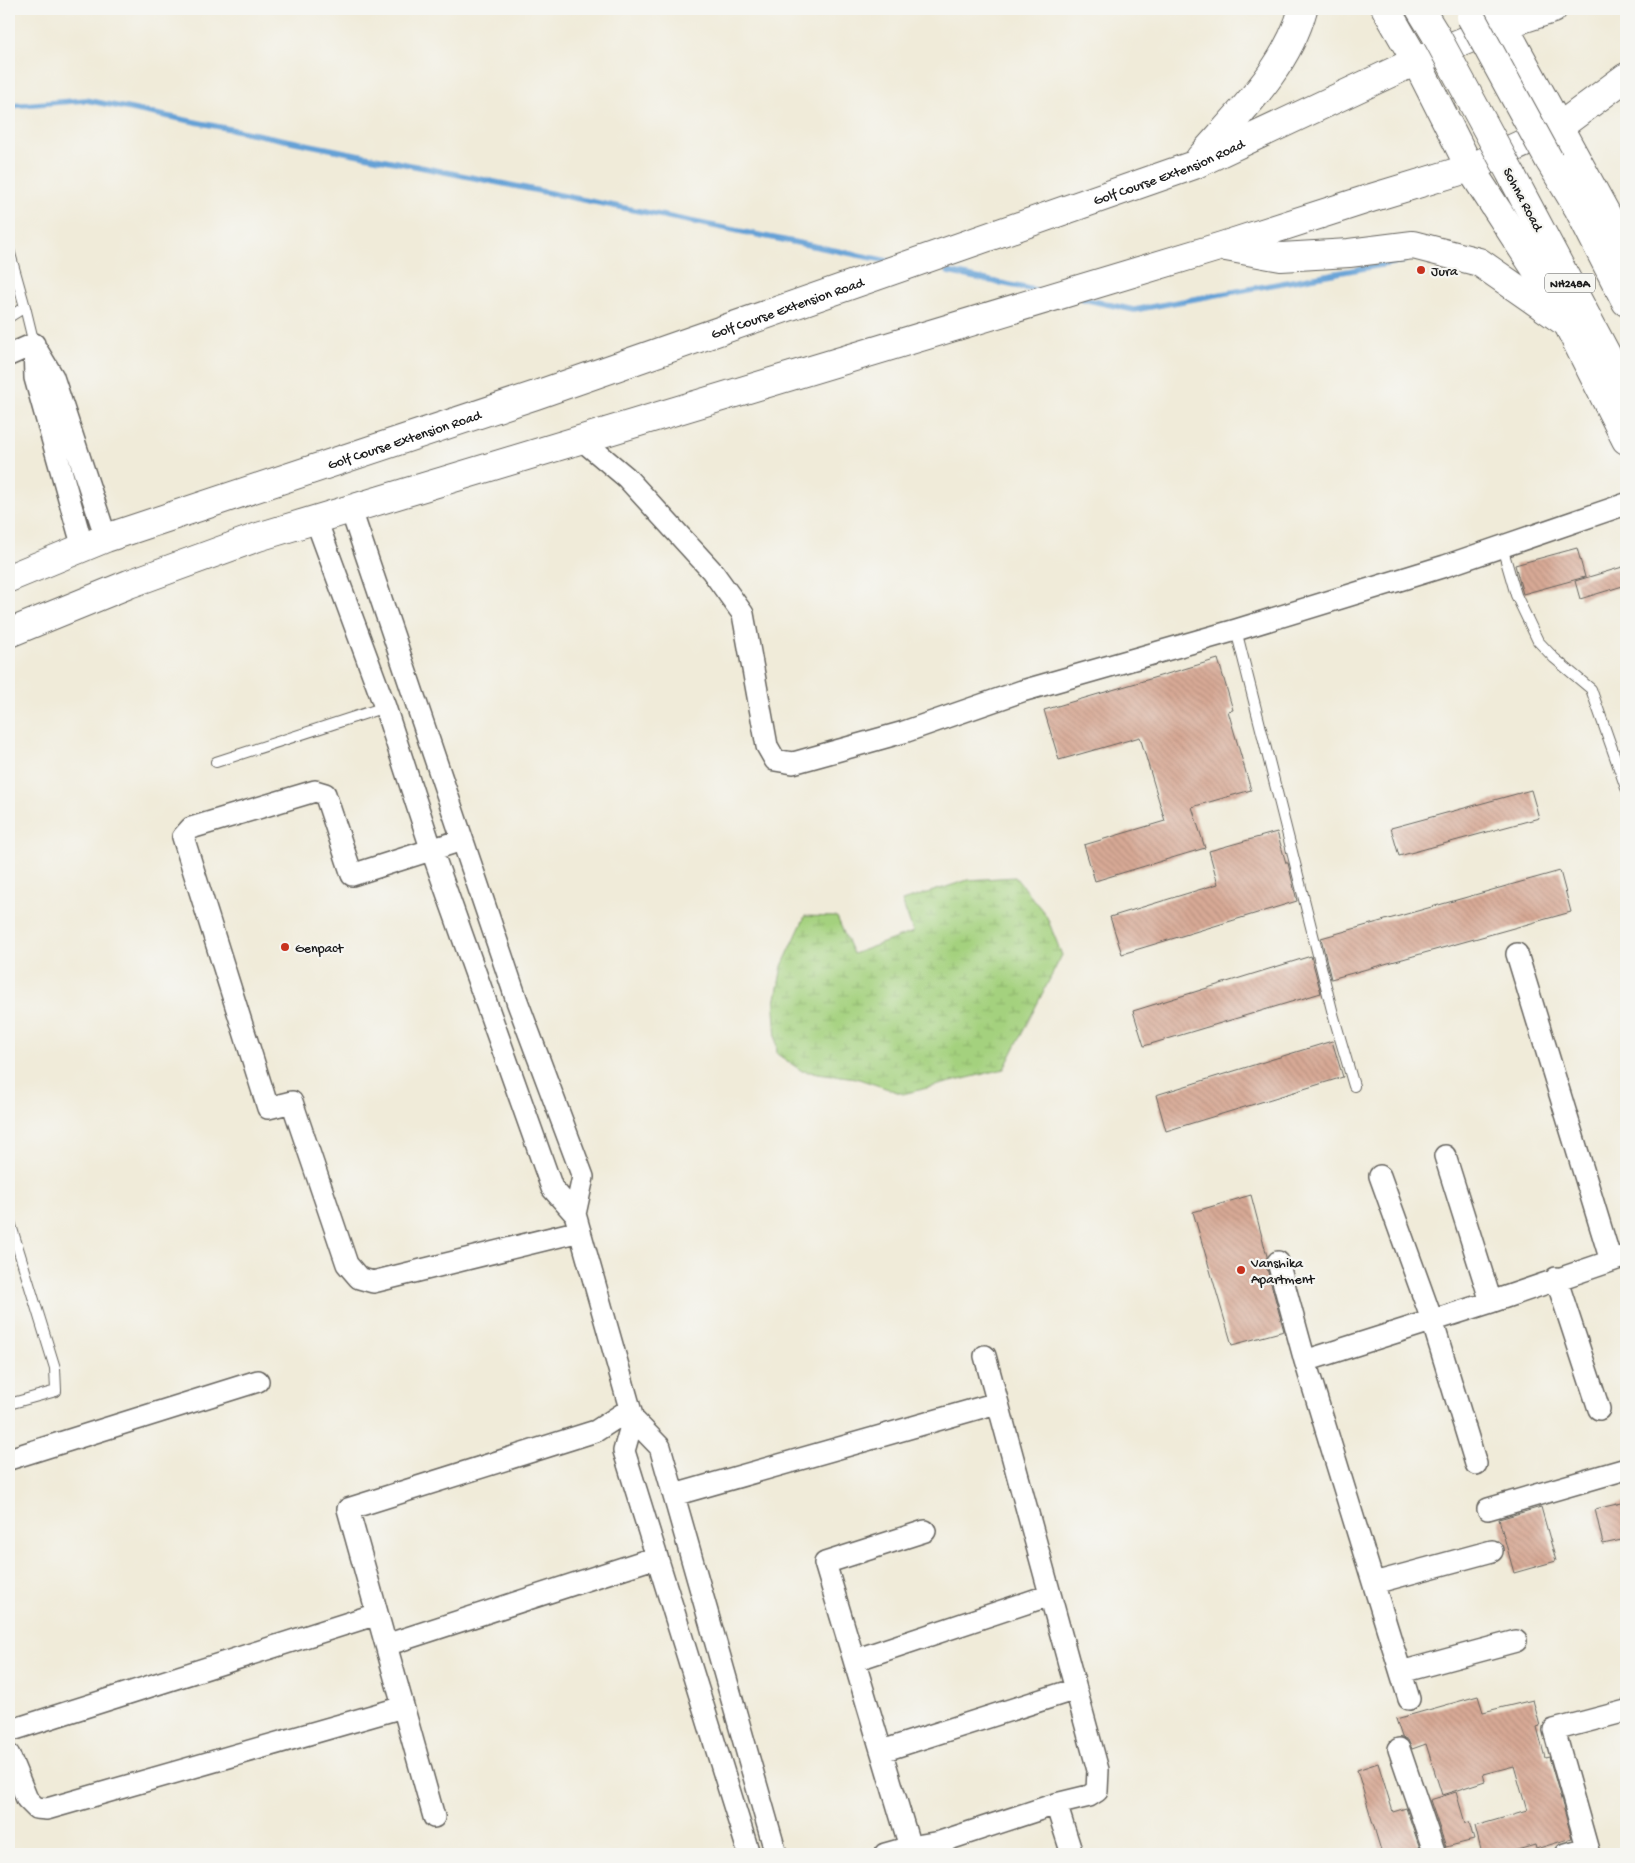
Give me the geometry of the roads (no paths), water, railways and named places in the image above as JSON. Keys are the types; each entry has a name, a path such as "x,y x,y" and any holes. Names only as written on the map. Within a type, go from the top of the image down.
{"main road":[{"path":"1194,165 1266,82 1288,46 1303,9"},
{"path":"1386,9 1416,61 1470,168 1555,299 1626,440"},
{"name":"Sohna Road","path":"1420,9 1512,176 1626,391"},
{"name":"Golf Course Extension Road","path":"9,578 95,543 536,395 1194,165 1416,61 1484,15 1553,9"},
{"path":"1484,15 1559,127 1626,250"},
{"name":"NH248A","path":"1484,15 1549,160 1578,208 1626,302"},
{"path":"9,632 129,584 258,537 1222,246 1470,168 1559,127 1626,76"},
{"path":"1222,246 1281,257 1349,253 1414,245 1479,262 1567,323"}],"street":[{"path":"9,355 34,344 35,378 95,543"},
{"path":"582,440 626,477 712,571 743,614 767,746 775,760 793,763 904,732 1022,691 1236,630 1445,566 1626,504"},
{"path":"351,510 517,1001 583,1177 578,1222"},
{"path":"316,520 385,707 431,848 552,1188 578,1222 632,1414 660,1447 776,1854"},
{"path":"410,783 439,773"},
{"path":"462,840 431,848 352,875 325,794 315,791 191,828 183,837 268,1108 292,1102 348,1264 359,1278 374,1282 578,1222"},
{"path":"1305,1361 1491,1302 1556,1278 1619,1258 1517,954"},
{"path":"1445,1156 1491,1302"},
{"path":"1380,1176 1432,1320 1476,1464"},
{"path":"1278,1262 1305,1361 1409,1699"},
{"path":"1556,1278 1599,1409"},
{"path":"885,1854 910,1847 942,1848 1056,1804 1088,1796 1097,1791 1098,1770 984,1356"},
{"path":"9,1460 258,1381"},
{"path":"674,1495 997,1403"},
{"path":"632,1414 624,1451 749,1854"},
{"path":"434,1817 348,1509 596,1431 632,1414"},
{"path":"1488,1509 1626,1469"},
{"path":"910,1847 825,1563 925,1531"},
{"path":"1374,1582 1492,1551"},
{"path":"386,1645 657,1557"},
{"path":"855,1660 1050,1595"},
{"path":"9,1732 377,1614"},
{"path":"1401,1672 1516,1641"},
{"path":"882,1751 1076,1689"},
{"path":"9,1755 27,1799 36,1808 47,1809 403,1707"},
{"path":"1566,1854 1588,1851 1554,1730 1626,1711"},
{"path":"1399,1749 1435,1854"},
{"path":"1056,1804 1072,1854"}],"lane":[{"path":"9,250 34,344"},
{"path":"9,317 25,307"},
{"path":"1502,547 1516,595 1538,641 1554,658 1591,689 1626,788"},
{"path":"1236,630 1330,1004 1354,1086"},
{"path":"216,762 385,707"},
{"path":"9,1219 55,1368 56,1391 9,1404"}],"waterway":[{"path":"9,106 86,100 888,261"},
{"path":"1083,299 1134,310 1403,261"},
{"path":"948,272 1039,291"}],"place":[{"name":"Jura","path":"1421,270"},
{"name":"Genpact","path":"285,947"},
{"name":"Vanshika Apartment","path":"1241,1270"}]}
